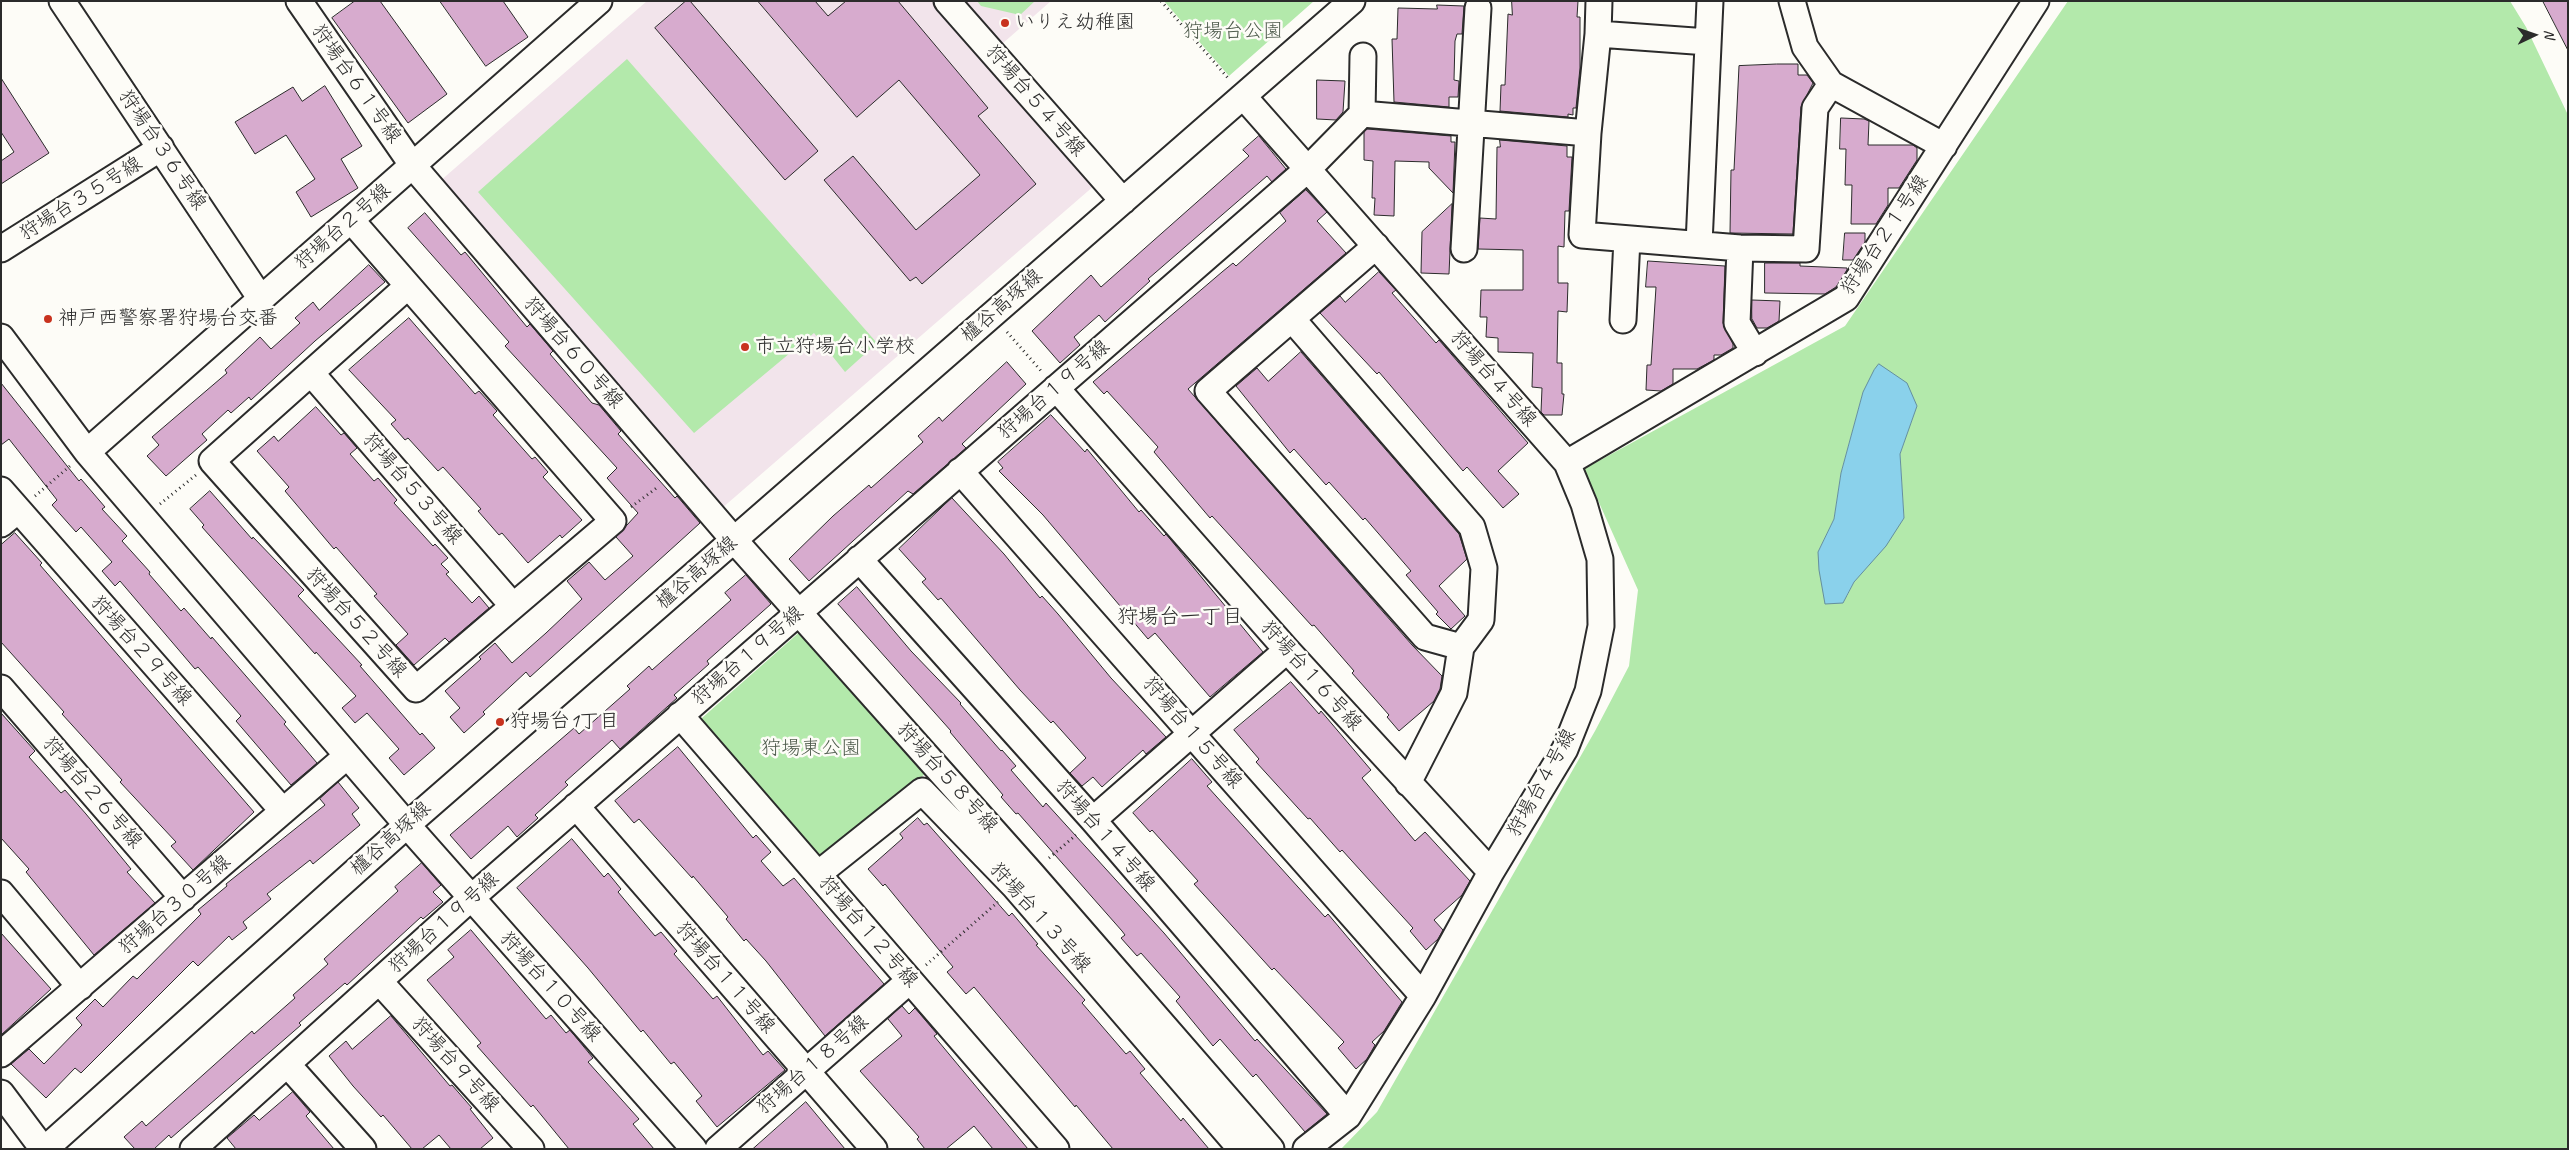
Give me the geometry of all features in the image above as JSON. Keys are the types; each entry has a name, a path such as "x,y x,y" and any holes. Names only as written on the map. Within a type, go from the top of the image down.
{"street":[{"name":"狩場台３６号線","path":"62,1 261,299"},
{"name":"狩場台６１号線","path":"299,1 413,166"},
{"name":"狩場台２号線","path":"87,452 599,1"},
{"name":"狩場台５４号線","path":"947,1 1123,201"},
{"name":"櫨谷高塚線","path":"44,1149 407,825 1352,1"},
{"path":"1599,1 1582,235 1740,248 1806,249 1815,108 1830,84"},
{"path":"1699,244 1709,68 1710,1"},
{"path":"1792,1 1805,47 1830,84 1944,146"},
{"name":"狩場台２１号線","path":"1567,463 1846,298 2036,1"},
{"path":"1464,249 1478,8"},
{"path":"1598,34 1708,42"},
{"path":"1363,56 1362,114 1588,133"},
{"name":"狩場台４号線","path":"1243,96 1309,168 1567,463 1584,504 1600,559 1602,626 1588,691 1565,749 1491,872 1423,996 1348,1116 1306,1149"},
{"name":"狩場台１９号線","path":"196,1148 471,898 1309,168 1362,114"},
{"name":"狩場台３５号線","path":"1,249 161,148"},
{"name":"狩場台６０号線","path":"413,166 734,540"},
{"path":"351,220 613,521"},
{"path":"1623,320 1628,238"},
{"path":"1376,246 1208,392 1425,637 1461,647"},
{"path":"1740,248 1737,323 1754,353"},
{"path":"212,462 408,286"},
{"path":"1292,319 1472,527 1484,568 1481,620 1461,647 1454,693 1408,783"},
{"name":"狩場台１０号線","path":"1,337 87,452 143,518 407,825 694,1149"},
{"name":"狩場台５３号線","path":"311,373 514,606"},
{"name":"狩場台１６号線","path":"1056,388 1287,650 1491,872"},
{"name":"狩場台５２号線","path":"212,462 416,689 613,521"},
{"name":"狩場台１５号線","path":"960,471 1423,996"},
{"name":"狩場台２９号線","path":"1,490 9,518 283,811"},
{"name":"狩場台５８号線","path":"734,540 799,611 1023,880 1271,1149"},
{"name":"狩場台１４号線","path":"859,559 1093,820 1348,1116"},
{"path":"1093,820 1287,650"},
{"name":"狩場台２６号線","path":"1,688 183,898"},
{"name":"狩場台１２号線","path":"680,715 1056,1149"},
{"name":"狩場台３０号線","path":"1,1054 347,756"},
{"name":"狩場台１３号線","path":"818,874 922,791 1023,880 1241,1149"},
{"name":"狩場台１１号線","path":"576,806 874,1149"},
{"path":"1,894 80,987"},
{"name":"狩場台９号線","path":"378,981 531,1149"},
{"name":"狩場台１８号線","path":"718,1149 909,981"},
{"path":"287,1064 363,1149"},
{"path":"1,1093 44,1149"}],"path":[{"path":"1161,1 1243,96"},
{"path":"992,315 1056,388"},
{"path":"9,518 87,452"},
{"path":"143,518 212,462"},
{"path":"613,521 676,473"},
{"path":"909,981 1093,820"}],"shaded area":[{"name":"市立狩場台小学校","path":"647,1 933,1 1095,185 721,509 439,182"},
{"name":"いりえ幼稚園","path":"965,1 1051,1 1002,44"}],"green space":[{"path":"977,1 1035,1 1020,15 981,6"},
{"name":"狩場台公園","path":"1164,1 1314,1 1229,76"},
{"path":"2068,1 2510,1 2526,27 2568,115 2568,1149 1341,1149 1377,1112 1595,731 1629,666 1638,590 1584,469 1845,326","holes":["1863,392 1917,405 1900,454 1904,518 1854,582 1847,596 1818,552 1834,519 1841,473"]},
{"path":"627,59 877,343 845,372 814,333 694,433 478,192"},
{"name":"狩場東公園","path":"803,629 927,772 818,868 694,725"}],"water":[{"path":"1879,364 1907,383 1917,406 1900,454 1904,518 1886,546 1854,582 1843,603 1825,604 1818,552 1834,519 1841,473 1863,392"}],"building":[{"path":"355,1 380,1 447,94 408,123 332,18"},
{"path":"440,1 503,1 528,37 486,66"},
{"path":"686,1 690,1 818,151 785,180 655,28"},
{"path":"758,1 815,1 828,16 846,1 898,1 988,108 978,116 1036,184 922,284 916,277 910,281 824,180 853,156 916,230 980,175 899,80 857,117"},
{"path":"1512,1 1578,1 1577,17 1580,17 1580,68 1576,108 1573,108 1573,115 1568,114 1568,117 1500,111 1501,85 1505,85 1508,14 1512,15"},
{"path":"2543,1 2568,1 2568,50"},
{"path":"1437,5 1464,6 1462,34 1457,34 1455,41 1454,80 1459,81 1458,97 1449,97 1449,107 1394,102 1392,39 1397,39 1398,8 1437,9"},
{"path":"1798,64 1798,75 1807,75 1813,83 1801,107 1793,234 1730,233 1731,170 1734,170 1739,66"},
{"path":"1,78 49,153 1,184 1,161 14,152 1,132"},
{"path":"1317,80 1345,81 1343,112 1336,120 1317,119"},
{"path":"325,86 362,146 341,159 358,188 311,217 296,192 315,179 286,135 255,154 235,122 293,87 302,101"},
{"path":"1841,118 1869,121 1868,145 1913,145 1917,148 1917,160 1899,188 1888,188 1888,205 1876,224 1851,224 1852,185 1845,185 1846,149 1840,149"},
{"path":"1367,129 1451,136 1451,142 1455,142 1453,193 1429,168 1429,162 1395,161 1394,216 1374,215 1375,198 1372,198 1373,161 1364,160 1364,132"},
{"path":"1259,136 1286,169 1272,182 1267,176 1148,279 1150,281 1105,322 1099,315 1074,337 1080,345 1060,363 1032,331 1091,275 1101,287 1249,156 1243,150"},
{"path":"1500,140 1567,146 1567,157 1572,157 1569,211 1565,211 1564,247 1558,246 1558,283 1568,283 1567,312 1558,311 1557,363 1562,363 1562,394 1564,394 1562,415 1544,415 1541,412 1542,388 1532,387 1533,353 1498,352 1498,338 1486,337 1487,317 1480,317 1481,290 1523,290 1523,250 1478,249 1480,218 1496,219 1497,147 1500,147"},
{"path":"1306,190 1327,212 1317,221 1346,253 1188,389 1412,645 1442,676 1440,689 1434,701 1399,731 1387,717 1389,715 1352,673 1354,671 1314,625 1312,626 1212,516 1210,518 1154,452 1158,447 1107,391 1104,394 1093,382 1233,263 1236,266 1286,221 1280,213"},
{"path":"1452,204 1449,274 1421,273 1422,232"},
{"path":"425,213 461,255 465,252 527,327 530,324 553,351 550,354 592,403 599,405 621,431 618,434 700,523 530,677 526,672 483,712 485,714 464,733 450,717 460,708 445,691 481,659 479,657 495,643 512,663 546,633 582,599 567,581 589,562 605,580 633,556 616,537 638,513 607,478 617,468 505,346 509,342 408,228"},
{"path":"1845,233 1865,233 1865,242 1853,260 1843,260"},
{"path":"1648,261 1725,266 1723,323 1733,344 1733,348 1721,355 1714,355 1714,360 1697,369 1673,369 1673,384 1661,391 1646,390 1647,365 1651,365 1656,287 1646,287"},
{"path":"1765,263 1800,263 1800,266 1847,268 1847,270 1836,287 1825,294 1765,293"},
{"path":"369,265 385,282 315,341 251,400 249,397 231,413 228,410 202,434 207,440 166,476 147,456 159,445 152,437 227,373 225,370 260,337 271,349 300,323 295,318 313,302 319,310"},
{"path":"1379,272 1396,290 1392,293 1436,343 1439,340 1528,443 1498,471 1519,494 1503,508 1467,467 1463,471 1379,372 1377,374 1320,313 1340,296 1345,302"},
{"path":"1752,300 1780,301 1779,321 1767,328 1757,328 1752,319"},
{"path":"409,318 475,394 479,391 497,411 493,415 532,459 535,457 548,472 543,477 582,520 562,538 560,535 528,563 502,533 499,535 478,511 481,509 443,467 438,471 408,438 405,440 391,424 396,420 349,370"},
{"path":"1301,352 1459,534 1467,559 1439,586 1465,616 1451,629 1436,614 1438,612 1406,575 1411,571 1365,518 1363,520 1329,482 1326,485 1294,449 1290,453 1236,386 1257,368 1268,381"},
{"path":"1007,362 1026,384 962,444 966,448 913,494 908,491 809,581 789,559 833,516 869,485 871,488 923,442 918,436 939,417 942,421"},
{"path":"1,383 79,481 81,479 105,507 102,509 127,536 122,541 150,572 149,574 181,611 184,608 211,639 212,637 286,722 284,724 317,763 291,785 236,721 241,716 198,667 195,669 120,581 115,586 102,571 112,562 81,527 76,532 52,505 57,500 9,439 1,445"},
{"path":"316,407 341,435 344,433 357,448 350,454 374,481 378,478 397,500 394,503 433,546 435,544 448,558 441,564 449,572 446,574 472,603 479,596 489,608 449,642 445,638 414,665 396,645 408,634 374,596 377,594 336,547 334,549 285,491 289,487 257,451 274,436 278,441"},
{"path":"1051,415 1085,452 1087,449 1139,512 1141,510 1164,536 1166,534 1263,652 1210,697 1155,633 1148,639 1043,515 999,471 1003,468 998,462"},
{"path":"210,491 252,539 253,537 304,590 298,596 362,665 360,666 420,735 422,733 435,748 404,775 389,758 399,749 367,713 355,723 342,708 356,696 316,652 315,654 202,527 204,525 190,509"},
{"path":"952,498 1004,554 1040,598 1042,596 1111,678 1166,737 1146,754 1143,750 1102,787 1093,777 1082,786 1070,773 1086,758 1053,721 1051,723 1020,690 941,598 938,600 922,582 926,579 899,549"},
{"path":"15,533 42,563 40,565 254,812 193,870 171,846 176,842 120,782 122,780 62,714 64,712 1,642 1,545"},
{"path":"746,575 771,604 707,661 709,664 674,695 677,698 620,749 612,740 565,782 568,785 535,815 538,818 517,837 508,826 471,859 450,835 574,728 579,734 630,689 627,686 649,666 652,670 731,600 725,593"},
{"path":"857,587 911,651 961,703 1016,766 1011,770 1043,807 1046,803 1164,933 1255,1041 1257,1039 1327,1114 1305,1132 1256,1074 1253,1077 1220,1039 1213,1046 1176,1001 1180,997 1141,953 1137,956 1121,938 1125,935 1122,931 1018,813 1016,814 1001,797 1003,795 951,731 838,604"},
{"path":"1291,682 1319,714 1321,711 1371,770 1362,778 1415,841 1425,832 1470,881 1462,895 1434,920 1443,930 1438,939 1426,950 1410,931 1413,928 1342,850 1340,852 1256,762 1259,759 1234,730"},
{"path":"1,713 35,751 29,757 61,793 65,790 86,814 131,869 127,872 155,903 94,955 26,872 29,869 1,838"},
{"path":"678,747 753,838 756,835 771,852 761,861 783,886 794,878 884,984 825,1036 766,961 746,939 744,941 726,919 728,917 693,876 692,878 639,819 634,823 615,801"},
{"path":"1192,759 1212,782 1207,786 1325,917 1328,914 1402,1002 1384,1031 1372,1042 1375,1045 1367,1059 1356,1069 1338,1048 1344,1042 1274,968 1272,970 1194,884 1198,881 1152,830 1150,832 1133,813"},
{"path":"338,782 359,808 352,814 360,825 313,864 310,860 267,894 271,899 243,922 247,928 232,940 229,936 198,966 193,961 81,1073 75,1068 46,1098 11,1064 29,1049 44,1064 82,1025 76,1018 95,999 103,1007 133,976 137,979 201,914 198,910 227,886 226,884 325,805 320,799"},
{"path":"918,818 924,825 927,823 1009,916 1012,913 1038,944 1036,945 1085,1000 1082,1003 1126,1054 1130,1051 1145,1069 1140,1073 1181,1121 1183,1118 1209,1149 1113,1149 974,987 966,994 947,972 953,967 885,884 883,886 868,869 903,838 900,834"},
{"path":"572,839 604,877 608,873 621,889 618,892 655,936 661,932 677,951 674,954 713,999 717,996 763,1055 768,1051 785,1070 717,1127 696,1101 702,1096 674,1062 671,1064 643,1030 641,1032 588,968 517,888"},
{"path":"422,863 441,885 433,892 443,902 423,919 421,917 347,985 345,983 299,1023 301,1025 171,1138 169,1135 154,1149 135,1149 124,1137 142,1121 146,1126 252,1031 254,1034 295,998 293,995 328,964 324,959 398,891 395,887"},
{"path":"471,930 546,1019 551,1015 566,1033 570,1030 593,1058 588,1062 639,1119 633,1124 654,1149 569,1149 533,1105 531,1107 477,1046 481,1043 427,980 454,957 448,950"},
{"path":"1,933 51,989 1,1035"},
{"path":"902,1006 909,1014 915,1008 937,1034 934,1036 1028,1149 993,1149 974,1126 946,1149 925,1149 917,1139 919,1137 860,1071 902,1036 888,1019"},
{"path":"391,1016 450,1086 452,1085 472,1108 470,1109 493,1138 480,1149 451,1149 439,1135 422,1149 412,1149 383,1115 381,1117 353,1086 329,1056 346,1041 352,1049"},
{"path":"293,1092 310,1112 306,1116 334,1149 236,1149 227,1138 254,1115 259,1120"},
{"path":"806,1102 845,1149 753,1149"}],"place":[{"name":"いりえ幼稚園","path":"1005,23"},
{"name":"神戸西警察署狩場台交番","path":"48,319"},
{"name":"市立狩場台小学校","path":"745,347"},
{"name":"狩場台1丁目","path":"500,722"}],"district":[{"name":"狩場台一丁目","path":"1180,617"}]}
